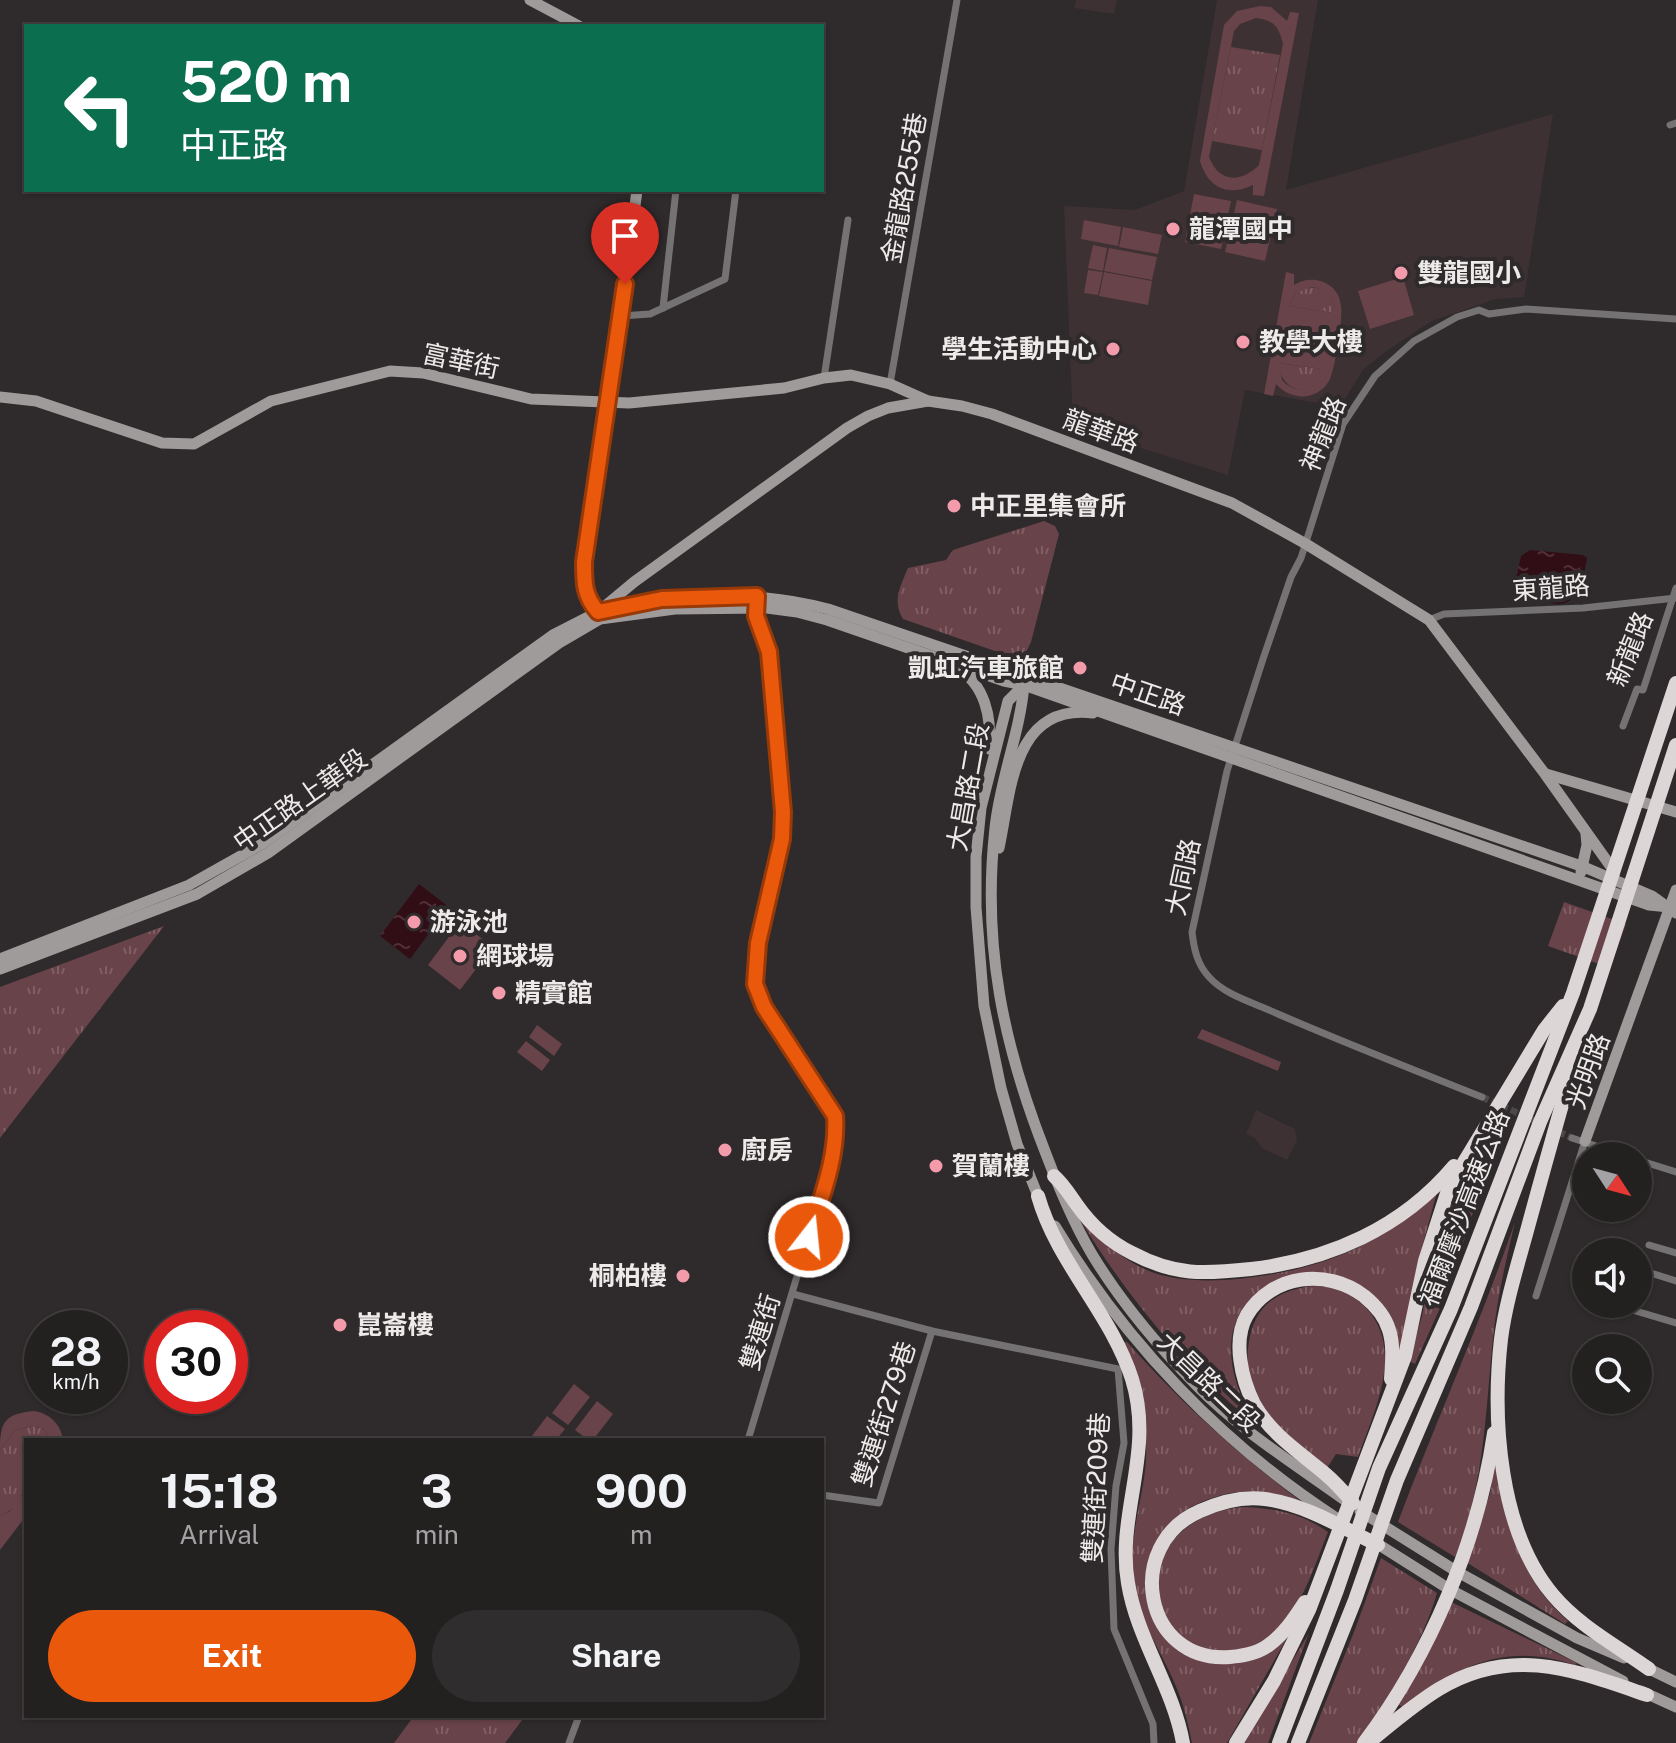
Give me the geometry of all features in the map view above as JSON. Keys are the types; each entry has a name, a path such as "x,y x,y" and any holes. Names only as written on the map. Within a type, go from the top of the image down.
{"highway":[{"name":"福爾摩沙高速公路","path":"1279,1743 1379,1468 1451,1309 1573,993 1676,683"},
{"name":"福爾摩沙高速公路","path":"1298,1743 1355,1600 1397,1480 1471,1307 1540,1122 1590,1009 1676,745"},
{"path":"1236,1743 1286,1658 1309,1610 1405,1356 1425,1261 1449,1187 1544,1030 1573,993"},
{"path":"1590,1009 1513,1280 1501,1337 1501,1461 1520,1543 1551,1593 1573,1615 1649,1669"},
{"path":"1054,1176 1065,1185 1092,1224 1129,1252 1149,1261 1203,1274 1302,1260 1362,1239 1418,1204 1477,1139"},
{"path":"1038,1196 1058,1245 1121,1351 1136,1393 1140,1422 1139,1461 1129,1513 1127,1582 1137,1619 1178,1714 1183,1743"},
{"path":"1365,1515 1326,1474 1275,1432 1255,1406 1240,1360 1240,1339 1245,1317 1262,1297 1279,1286 1295,1281 1327,1278 1357,1291 1381,1314 1390,1331 1393,1361 1389,1399"},
{"path":"1366,1743 1410,1675 1456,1571 1479,1510 1499,1398"},
{"path":"1321,1576 1285,1631 1268,1646 1246,1656 1222,1658 1193,1650 1169,1632 1155,1606 1151,1576 1162,1544 1178,1523 1222,1502 1246,1499 1278,1501 1378,1545"},
{"path":"1366,1743 1440,1688 1493,1667 1535,1663 1561,1667 1647,1695"}],"main road":[{"path":"530,0 575,24"},
{"path":"599,616 587,599 584,562 637,192"},
{"name":"富華街","path":"0,397 36,401 162,443 178,445 194,444 271,401 390,371 423,373 531,399 629,403 771,389 851,375 890,384 928,401"},
{"name":"龍華路","path":"599,616 634,582 847,428 888,408 928,401 962,406 992,414 1186,485 1259,516 1429,620 1614,871 1613,885"},
{"name":"中正路","path":"599,616 756,601 799,601 1027,675 1233,753 1581,873 1613,885 1649,905 1674,909"},
{"name":"中正路","path":"756,601 827,620 1116,718 1233,753"},
{"name":"中正路上華段","path":"0,959 189,885 262,844 553,635 599,616"},
{"name":"中正路上華段","path":"0,969 197,894 268,853 599,616"},
{"path":"941,658 962,671 980,691 988,710 989,745 981,808"},
{"name":"大昌路二段","path":"1024,685 1008,701 981,808 976,857 976,907 984,1006 1001,1088 1017,1144 1038,1196 1081,1268 1114,1315 1182,1392 1262,1463 1324,1510 1449,1589 1647,1695 1676,1707"},
{"name":"大昌路二段","path":"1024,685 995,827 992,880 996,981 1025,1102 1054,1176 1096,1261 1122,1300 1183,1371 1222,1409 1365,1515 1456,1571 1577,1638 1676,1682"},
{"path":"992,880 1016,767 1030,735 1049,721 1068,715 1088,712 1116,718"},
{"path":"1545,774 1676,812"},
{"path":"1581,873 1586,834"},
{"path":"1674,909 1676,890"},
{"name":"光明路","path":"1585,1141 1674,909"}],"street":[{"name":"金龍路255巷","path":"890,384 957,0"},
{"path":"663,308 676,192"},
{"path":"621,316 650,314 725,279 736,192"},
{"path":"824,378 848,220"},
{"name":"神龍路","path":"1306,544 1343,424 1375,376 1414,341 1448,322 1479,310 1489,314 1526,309 1676,319"},
{"name":"大同路","path":"1306,544 1263,659 1233,753 1192,932 1194,954 1208,977 1229,993 1341,1042 1482,1097"},
{"name":"新龍路","path":"1623,726 1637,689 1643,690 1676,588"},
{"name":"東龍路","path":"1429,620 1444,614 1583,608 1675,598"},
{"name":"雙連街","path":"749,1438 833,1156 836,1133 835,1116 764,1007 755,984 758,943 782,839 783,812 769,652 756,601"},
{"path":"1572,1138 1585,1141"},
{"name":"光明路","path":"1536,1296 1585,1141"},
{"path":"1652,1164 1676,1172"},
{"path":"1652,1246 1676,1253"},
{"path":"1652,1273 1676,1281"},
{"name":"雙連街209巷","path":"793,1294 932,1331 1118,1369 1124,1443 1116,1486 1111,1549 1114,1629 1153,1724 1154,1743"},
{"path":"1652,1316 1676,1323"},
{"name":"雙連街279巷","path":"824,1495 879,1503 932,1331"},
{"path":"569,1743 578,1718"}],"shaded area":[{"path":"1076,0 1117,0 1114,14 1074,8"},
{"path":"1217,0 1318,0 1286,190 1553,114 1524,297 1496,299 1432,321 1363,370 1340,407 1245,390 1228,475 1073,427 1064,206 1135,210 1184,191"},
{"path":"1256,1110 1295,1129 1297,1140 1287,1160 1262,1148 1255,1138 1246,1134"}],"green space":[{"path":"1271,7 1287,21 1290,12 1299,13 1264,196 1253,195 1253,185 1235,190 1220,188 1208,178 1200,161 1224,25 1237,11","holes":["1256,18 1275,25 1283,44 1259,165 1245,175 1231,178 1218,172 1209,157 1234,31 1240,24"]},
{"path":"1231,47 1280,55 1262,150 1212,141"},
{"path":"1194,194 1231,201 1221,249 1185,242"},
{"path":"1237,200 1277,209 1265,261 1225,252"},
{"path":"1084,220 1121,227 1118,246 1081,239"},
{"path":"1123,227 1162,235 1158,254 1119,247"},
{"path":"1093,245 1107,248 1103,271 1088,268"},
{"path":"1109,248 1157,257 1152,280 1104,271"},
{"path":"1088,270 1103,272 1098,295 1084,293"},
{"path":"1104,272 1152,281 1148,305 1099,296"},
{"path":"1286,272 1294,274 1294,285 1309,280 1324,282 1335,291 1341,306 1340,333 1329,381 1324,388 1310,395 1295,396 1276,384 1273,396 1264,394","holes":["1311,287 1321,289 1328,295 1334,313 1289,306 1296,293","1279,363 1322,369 1317,382 1300,389 1282,380"]},
{"path":"1403,277 1414,315 1370,329 1358,291"},
{"path":"1306,288 1318,288 1327,293 1334,313 1289,306 1296,293"},
{"path":"1278,363 1323,369 1314,386 1299,390 1285,382"},
{"path":"1044,521 1055,526 1059,534 1031,642 1025,654 1015,658 903,619 898,600 908,568 946,560 953,550"},
{"path":"1564,902 1626,924 1610,968 1548,946"},
{"name":"網球場","path":"460,922 493,947 460,990 428,965"},
{"path":"164,926 0,1138 0,987"},
{"path":"537,1025 562,1044 554,1056 529,1037"},
{"path":"1202,1029 1281,1062 1278,1071 1197,1038"},
{"path":"526,1041 550,1060 542,1071 517,1052"},
{"path":"1507,1107 1448,1290 1415,1364 1409,1361 1422,1316 1431,1265 1451,1204 1471,1161"},
{"path":"1437,1192 1418,1262 1398,1360 1392,1319 1386,1308 1372,1295 1352,1281 1330,1274 1284,1278 1263,1289 1246,1304 1235,1324 1231,1349 1233,1367 1240,1394 1253,1418 1249,1419 1178,1352 1136,1302 1081,1221 1121,1256 1139,1267 1171,1277 1227,1280 1287,1271 1341,1255 1381,1233"},
{"path":"1515,1222 1495,1323 1478,1475 1455,1557 1398,1522"},
{"path":"1311,1286 1338,1290 1362,1304 1375,1321 1383,1339 1385,1358 1379,1399 1358,1457 1336,1454 1327,1468 1280,1429 1254,1388 1248,1369 1250,1335 1259,1314 1275,1298"},
{"path":"1120,1342 1127,1342 1211,1428 1304,1504 1256,1492 1211,1498 1177,1517 1161,1536 1149,1560 1145,1585 1149,1608 1160,1629 1177,1646 1198,1658 1222,1664 1254,1660 1286,1640 1227,1743 1192,1743 1178,1691 1136,1597 1132,1559 1145,1466 1145,1429 1134,1376"},
{"path":"574,1384 590,1397 568,1425 552,1413"},
{"path":"597,1401 613,1414 595,1438 585,1438 575,1430"},
{"path":"24,1413 45,1414 60,1429 62,1438 49,1438 44,1429 33,1426 15,1430 0,1450 1,1432 10,1417"},
{"path":"547,1416 565,1429 558,1438 530,1438"},
{"path":"33,1426 44,1429 49,1438 24,1438 22,1494 18,1503 0,1516 0,1450 15,1430"},
{"path":"1496,1455 1516,1545 1536,1585 1568,1621 1565,1624 1466,1562 1490,1494"},
{"path":"24,1493 24,1519 0,1550 0,1516 10,1511"},
{"path":"1241,1507 1287,1513 1308,1520 1328,1532 1305,1589 1281,1627 1263,1641 1241,1650 1205,1649 1181,1636 1166,1615 1159,1590 1162,1563 1176,1538 1202,1518"},
{"path":"1381,1558 1437,1593 1430,1613 1403,1670 1359,1743 1309,1743 1354,1632"},
{"path":"1451,1602 1577,1663 1526,1656 1483,1662 1443,1680 1403,1707 1397,1704 1423,1663"},
{"path":"1309,1633 1268,1743 1243,1743"},
{"path":"413,1718 524,1718 505,1743 394,1743"}],"water":[{"path":"1530,550 1583,555 1587,558 1578,590 1568,602 1521,600 1514,604 1512,598 1521,556"},
{"name":"游泳池","path":"419,884 449,907 410,959 380,936"}],"tunnel":[{"path":"1482,1097 1572,1138"}],"place":[{"name":"龍潭國中","path":"1173,229"},
{"name":"雙龍國小","path":"1401,273"},
{"name":"教學大樓","path":"1243,342"},
{"name":"學生活動中心","path":"1113,349"},
{"name":"中正里集會所","path":"954,506"},
{"name":"凱虹汽車旅館","path":"1080,668"},
{"name":"游泳池","path":"414,922"},
{"name":"網球場","path":"460,956"},
{"name":"精實館","path":"499,993"},
{"name":"廚房","path":"725,1150"},
{"name":"賀蘭樓","path":"936,1166"},
{"name":"桐柏樓","path":"683,1276"},
{"name":"崑崙樓","path":"340,1325"}],"route":[{"path":"625,284 606,401 584,562 584,584 587,599 598,612 662,599 757,596 754,607 769,652 783,812 782,839 758,943 755,984 764,1007 835,1116 833,1156 809,1237"}]}
